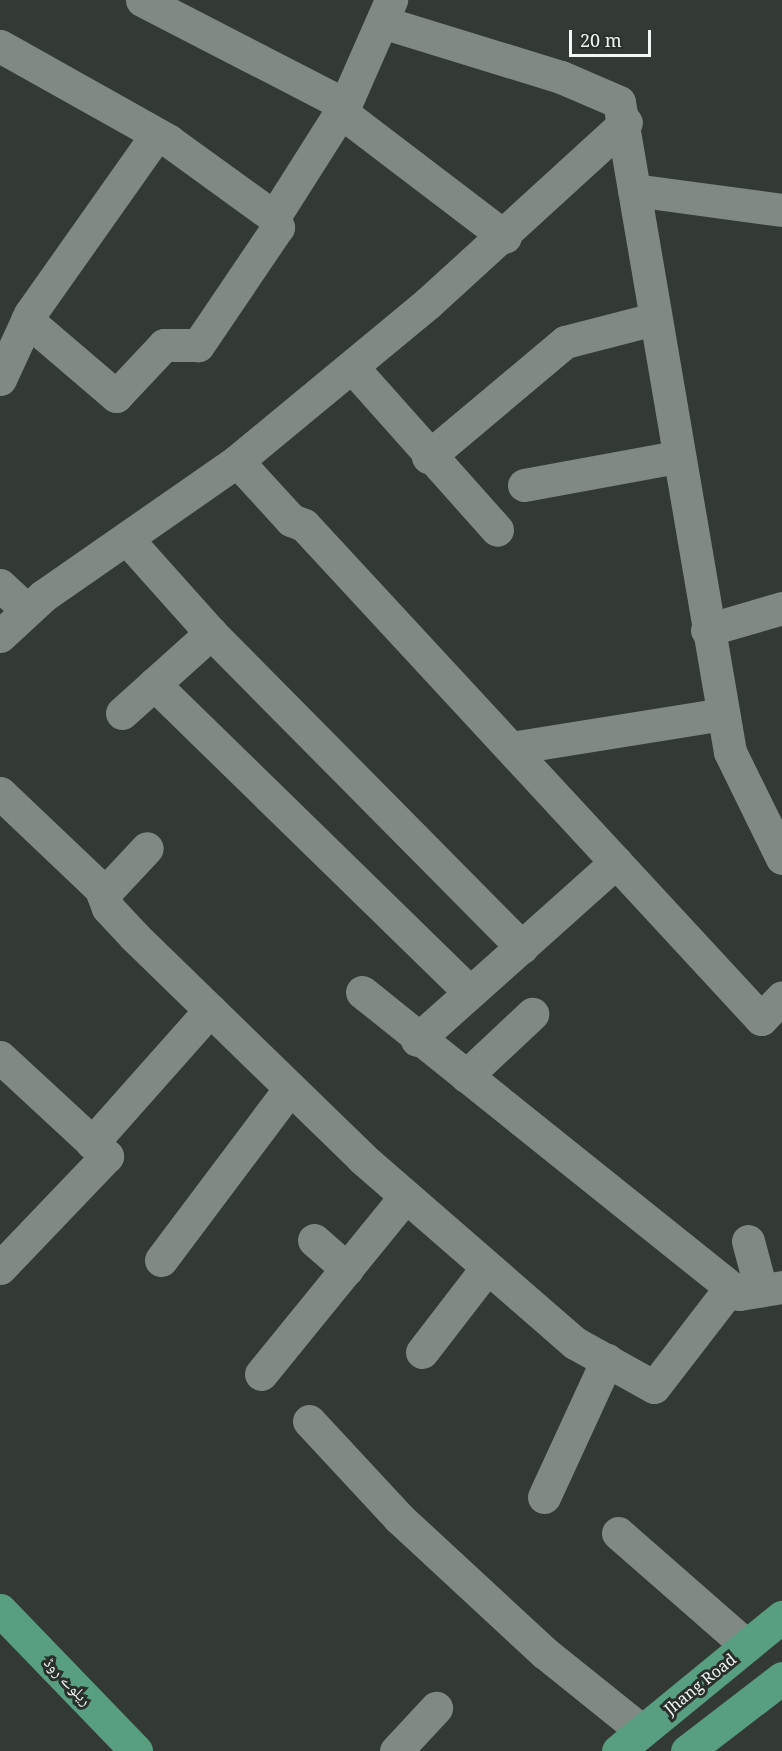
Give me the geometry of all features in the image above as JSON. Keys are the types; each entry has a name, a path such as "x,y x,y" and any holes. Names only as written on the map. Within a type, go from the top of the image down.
{"main road":[{"name":"ریلوے روڈ","path":"0,1611 136,1751"},
{"name":"Jhang Road","path":"630,1741 782,1617"},
{"path":"698,1747 782,1678"}],"street":[{"path":"142,0 343,108 505,237"},
{"path":"27,320 116,396 164,345 198,345 274,237 274,217 343,108 385,7 610,94 626,122 634,190 676,457 730,752 782,858"},
{"path":"0,46 157,134 274,217"},
{"path":"0,636 27,609 237,461 352,367 505,237 626,122"},
{"path":"0,379 27,320 157,134"},
{"path":"634,190 782,210"},
{"path":"429,457 565,342 654,319"},
{"path":"352,367 429,457 497,530"},
{"path":"524,485 676,457"},
{"path":"237,461 291,520 304,525 761,1019 782,997"},
{"path":"127,539 211,633 522,947"},
{"path":"0,585 27,609"},
{"path":"707,630 782,608"},
{"path":"122,713 211,633"},
{"path":"154,684 470,993"},
{"path":"511,748 723,714"},
{"path":"0,793 103,895 108,908 290,1088 405,1197 486,1269 575,1343 654,1387 758,1288"},
{"path":"103,895 147,848"},
{"path":"417,1040 616,862"},
{"path":"362,992 417,1040 758,1288"},
{"path":"92,1143 210,1010"},
{"path":"466,1076 532,1014"},
{"path":"0,1057 107,1156 0,1268"},
{"path":"161,1260 290,1088"},
{"path":"261,1374 405,1197"},
{"path":"314,1240 346,1269"},
{"path":"748,1241 758,1288"},
{"path":"422,1352 486,1269"},
{"path":"544,1497 607,1360"},
{"path":"309,1421 399,1518 545,1653 630,1741"},
{"path":"618,1533 747,1646"},
{"path":"396,1751 436,1708"}]}
